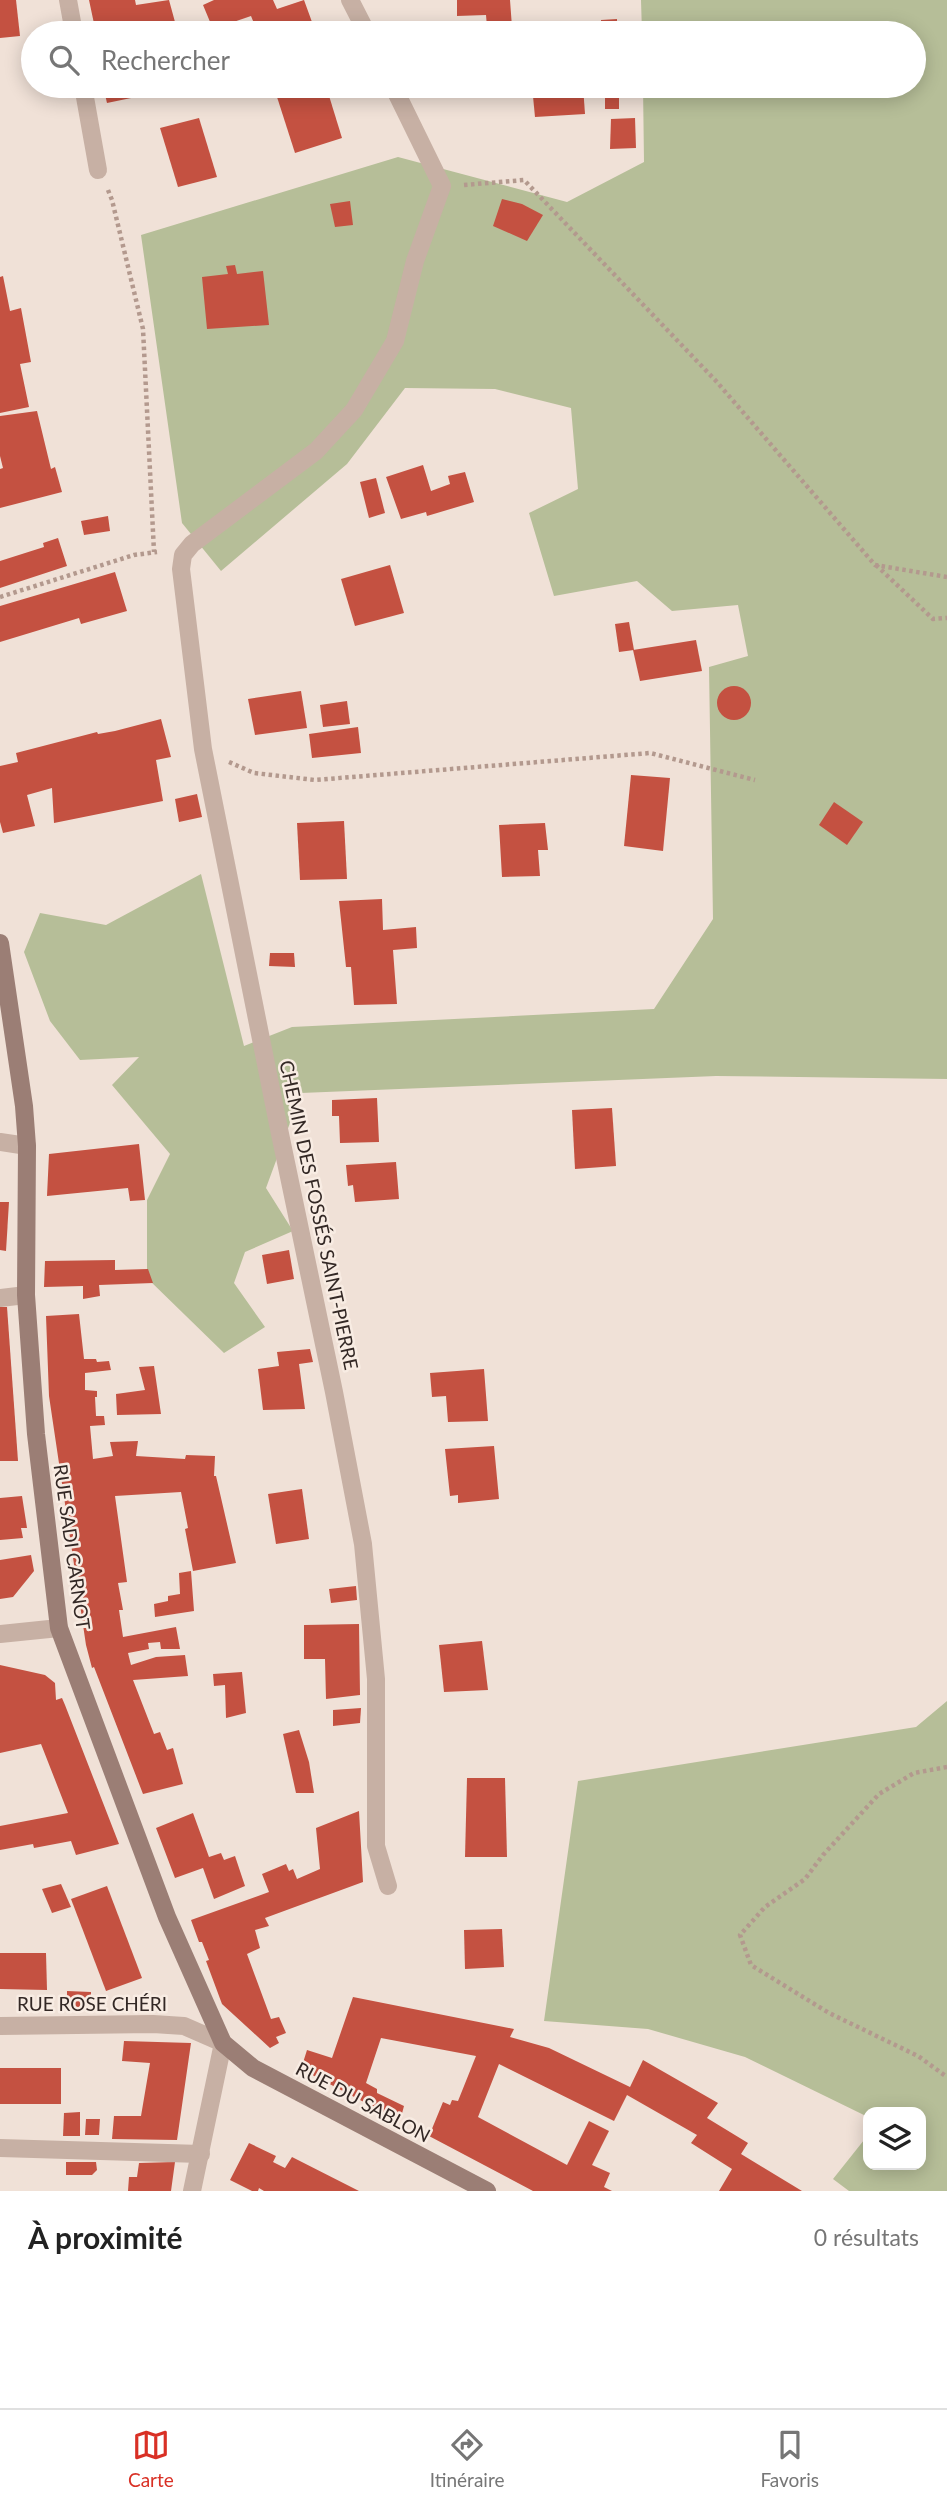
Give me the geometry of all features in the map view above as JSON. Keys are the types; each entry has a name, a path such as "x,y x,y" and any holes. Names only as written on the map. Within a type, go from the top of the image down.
{"main road":[{"name":"RUE SADI CARNOT","path":"0,943 24,1105 27,1146 26,1295 36,1434 59,1628 167,1917 223,2043"},
{"name":"RUE DU SABLON","path":"223,2043 253,2067 487,2191"}],"street":[{"path":"68,0 72,21"},
{"path":"350,0 361,21"},
{"path":"85,98 99,170"},
{"path":"183,555 192,544 316,451 354,410 395,341 415,261 442,186 399,98"},
{"name":"CHEMIN DES FOSSÉS SAINT-PIERRE","path":"183,555 181,569 203,749 363,1544 376,1679 376,1846 388,1886"},
{"path":"0,1142 27,1146"},
{"path":"0,1298 26,1295"},
{"path":"0,1634 59,1628"},
{"name":"RUE ROSE CHÉRI","path":"0,2026 184,2026 223,2043"},
{"path":"192,2191 223,2043"},
{"path":"0,2148 201,2154"}],"path":[{"path":"99,170 112,200 143,329 154,552"},
{"path":"442,186 524,180 716,381 876,565 933,619 947,618"},
{"path":"0,597 134,555 154,552 183,555"},
{"path":"876,565 947,577"},
{"path":"203,749 254,774 315,780 650,753 755,780"},
{"path":"947,1767 914,1773 879,1794 804,1879 765,1907 740,1935 751,1965 829,2013 918,2056 947,2077"}],"green space":[{"path":"641,0 947,0 947,1079 716,1076 301,1093 266,1188 293,1231 245,1252 234,1283 265,1327 224,1353 147,1278 147,1200 170,1154 112,1085 139,1057 80,1060 50,1021 24,952 40,913 106,925 201,874 244,1046 292,1027 654,1009 713,919 709,667 748,656 738,605 672,611 637,581 554,596 529,513 578,489 571,408 495,389 405,388 347,464 221,571 182,523 141,235 398,157 567,202 644,162 643,98 926,98 926,21 642,21"},
{"path":"947,1701 947,2191 849,2191 833,2179 863,2141 863,2170 926,2170 926,2107 863,2107 863,2115 745,2057 648,2029 544,2021 578,1781 916,1727"}],"building":[{"path":"0,0 16,0 20,36 0,38"},
{"path":"89,0 135,0 136,5 169,0 175,21 93,21"},
{"path":"214,0 273,0 277,9 304,0 312,21 253,21 251,16 236,21 210,21 203,5"},
{"path":"457,0 510,0 512,21 486,21 486,15 457,16"},
{"path":"106,98 131,98 107,103"},
{"path":"277,98 330,98 342,138 295,153"},
{"path":"533,98 584,98 585,114 535,117"},
{"path":"605,98 619,98 619,109 605,109"},
{"path":"199,118 217,177 178,187 160,128"},
{"path":"635,118 636,148 610,149 611,119"},
{"path":"502,199 522,204 543,215 527,241 493,226"},
{"path":"350,201 353,225 335,227 330,204"},
{"path":"235,265 237,274 263,271 269,325 207,329 202,277 228,274 226,266"},
{"path":"3,276 10,311 21,308 31,362 20,364 29,407 0,413 0,277"},
{"path":"37,411 51,469 55,467 62,492 0,508 0,469 3,468 0,456 0,416"},
{"path":"423,465 431,491 450,484 448,476 465,472 474,502 427,516 426,512 401,519 386,477"},
{"path":"376,478 385,513 369,518 360,482"},
{"path":"108,516 110,531 84,535 81,521"},
{"path":"58,538 67,566 0,588 0,561 44,547 43,543"},
{"path":"390,565 404,613 355,626 341,579"},
{"path":"115,572 127,611 81,624 79,618 0,642 0,606"},
{"path":"629,622 634,650 619,652 615,624"},
{"path":"696,640 702,671 640,681 633,650"},
{"path":"734,686 746,691 751,703 746,715 734,720 722,715 717,703 722,691"},
{"path":"301,691 307,728 255,735 248,699"},
{"path":"347,701 350,724 323,727 320,705"},
{"path":"161,719 171,757 156,760 163,801 54,823 52,788 27,795 35,826 3,833 0,822 0,766 18,762 16,753"},
{"path":"358,727 361,753 312,758 309,734"},
{"path":"631,775 670,778 663,851 624,846"},
{"path":"197,794 202,817 179,822 175,799"},
{"path":"834,802 863,822 847,845 819,825"},
{"path":"344,821 347,879 300,880 297,823"},
{"path":"545,823 548,850 538,850 540,876 502,877 499,825"},
{"path":"382,899 383,930 416,927 417,948 393,950 397,1004 354,1005 351,967 346,967 339,901"},
{"path":"270,953 294,953 295,967 269,966"},
{"path":"377,1098 379,1142 340,1143 339,1116 332,1116 332,1100"},
{"path":"612,1108 616,1166 575,1169 572,1110"},
{"path":"139,1144 145,1200 130,1201 128,1188 47,1196 49,1154"},
{"path":"396,1162 399,1199 355,1202 353,1185 348,1186 346,1165"},
{"path":"0,1202 9,1202 6,1251 0,1250"},
{"path":"289,1250 294,1279 267,1284 262,1255"},
{"path":"115,1260 115,1270 148,1269 153,1283 99,1285 100,1296 83,1299 83,1286 44,1287 45,1261"},
{"path":"0,1307 7,1307 18,1461 0,1461"},
{"path":"79,1314 84,1359 109,1361 111,1370 85,1373 85,1390 97,1391 96,1416 104,1416 105,1425 90,1426 93,1459 113,1456 110,1442 138,1441 136,1456 185,1459 186,1455 215,1456 214,1476 236,1563 193,1571 181,1492 115,1496 127,1582 118,1583 123,1610 119,1610 123,1637 176,1627 180,1649 161,1649 160,1642 148,1643 149,1649 128,1653 131,1665 156,1657 185,1655 188,1676 133,1680 154,1734 160,1732 167,1750 173,1748 183,1784 143,1794 94,1667 92,1668 86,1645 49,1396 46,1316"},
{"path":"310,1349 313,1362 299,1364 305,1409 263,1410 258,1369 279,1366 277,1352"},
{"path":"154,1366 161,1414 117,1415 116,1394 145,1390 139,1367"},
{"path":"484,1369 488,1421 448,1422 446,1396 432,1397 430,1373"},
{"path":"494,1446 499,1499 458,1503 458,1495 450,1496 445,1449"},
{"path":"302,1489 309,1539 276,1544 268,1494"},
{"path":"22,1496 27,1528 21,1528 23,1538 0,1540 0,1498"},
{"path":"31,1555 34,1571 13,1597 0,1599 0,1560"},
{"path":"191,1571 194,1611 155,1617 154,1604 168,1601 168,1596 180,1594 179,1573"},
{"path":"356,1586 357,1600 331,1603 329,1589"},
{"path":"359,1624 360,1695 326,1699 325,1659 304,1659 304,1625"},
{"path":"482,1641 488,1690 444,1692 439,1645"},
{"path":"0,1665 45,1675 55,1683 56,1700 62,1698 119,1844 76,1855 71,1841 34,1848 33,1844 0,1850 0,1826 68,1813 41,1744 0,1753"},
{"path":"242,1672 246,1713 226,1718 225,1685 214,1686 213,1674"},
{"path":"361,1708 360,1723 333,1726 333,1710"},
{"path":"299,1730 309,1762 314,1793 296,1793 283,1734"},
{"path":"467,1778 505,1778 507,1857 465,1857"},
{"path":"359,1811 363,1882 265,1918 269,1926 255,1930 260,1948 247,1954 271,2019 279,2017 286,2033 276,2037 279,2043 270,2048 222,2004 206,1961 209,1960 191,1920 269,1892 262,1874 286,1864 289,1871 293,1869 297,1879 320,1869 316,1828"},
{"path":"193,1813 209,1857 221,1853 224,1860 235,1856 245,1886 214,1899 203,1868 175,1878 156,1828"},
{"path":"61,1884 71,1907 52,1913 42,1889"},
{"path":"107,1886 142,1978 106,1991 71,1899"},
{"path":"502,1929 504,1967 465,1969 464,1930"},
{"path":"0,1953 46,1953 47,1990 0,1989"},
{"path":"67,1991 91,1992 91,2008 67,2007"},
{"path":"353,1997 514,2029 510,2037 549,2048 630,2087 643,2060 718,2103 707,2118 748,2143 741,2154 802,2191 719,2191 732,2169 691,2143 697,2135 627,2095 614,2121 499,2064 478,2117 567,2165 589,2121 609,2131 592,2165 610,2173 604,2187 612,2191 533,2191 429,2136 443,2102 450,2105 452,2100 458,2101 476,2056 381,2038 366,2083 377,2089 377,2093 404,2106 400,2121 301,2069 307,2050 332,2058"},
{"path":"124,2041 191,2043 177,2140 112,2139 114,2116 141,2116 150,2063 122,2061"},
{"path":"0,2068 61,2068 61,2104 0,2104"},
{"path":"80,2112 80,2136 63,2136 64,2113"},
{"path":"86,2119 100,2119 99,2135 85,2135"},
{"path":"249,2143 276,2156 273,2162 285,2168 292,2157 359,2191 264,2191 259,2188 258,2191 252,2191 230,2180"},
{"path":"66,2162 96,2162 97,2170 92,2175 66,2175"},
{"path":"175,2162 171,2191 128,2191 129,2177 137,2177 139,2163"}]}
